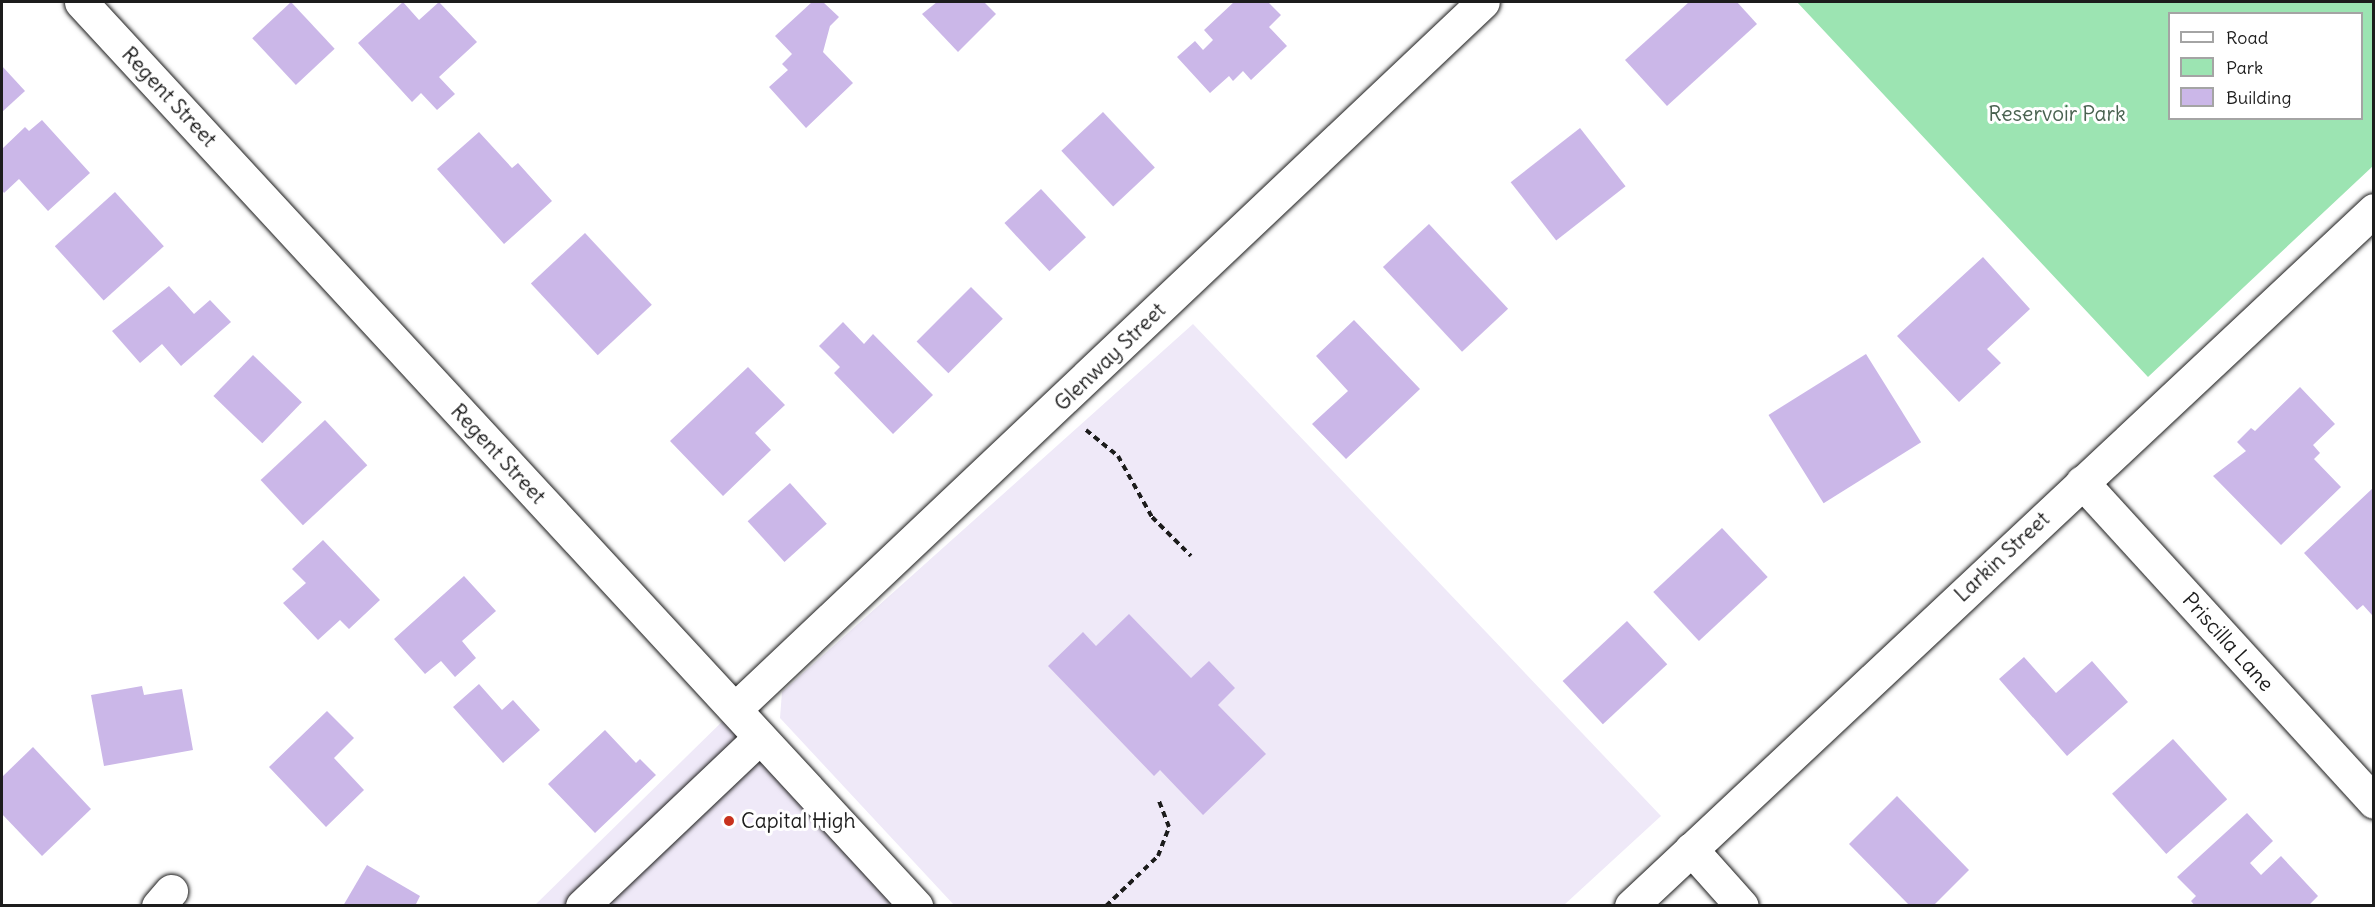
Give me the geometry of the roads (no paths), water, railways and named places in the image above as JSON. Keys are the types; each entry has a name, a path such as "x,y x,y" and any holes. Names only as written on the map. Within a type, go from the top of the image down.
{"street":[{"name":"Regent Street","path":"81,2 916,906"},
{"name":"Glenway Street","path":"735,709 1054,411 1483,2"},
{"name":"Larkin Street","path":"1631,906 2373,210"},
{"name":"Priscilla Lane","path":"2082,482 2373,802"},
{"path":"582,906 760,737"},
{"path":"1691,849 1742,906"}],"place":[{"name":"Capital High","path":"729,821"}],"park label":[{"name":"Reservoir Park","path":"2057,114"}]}
